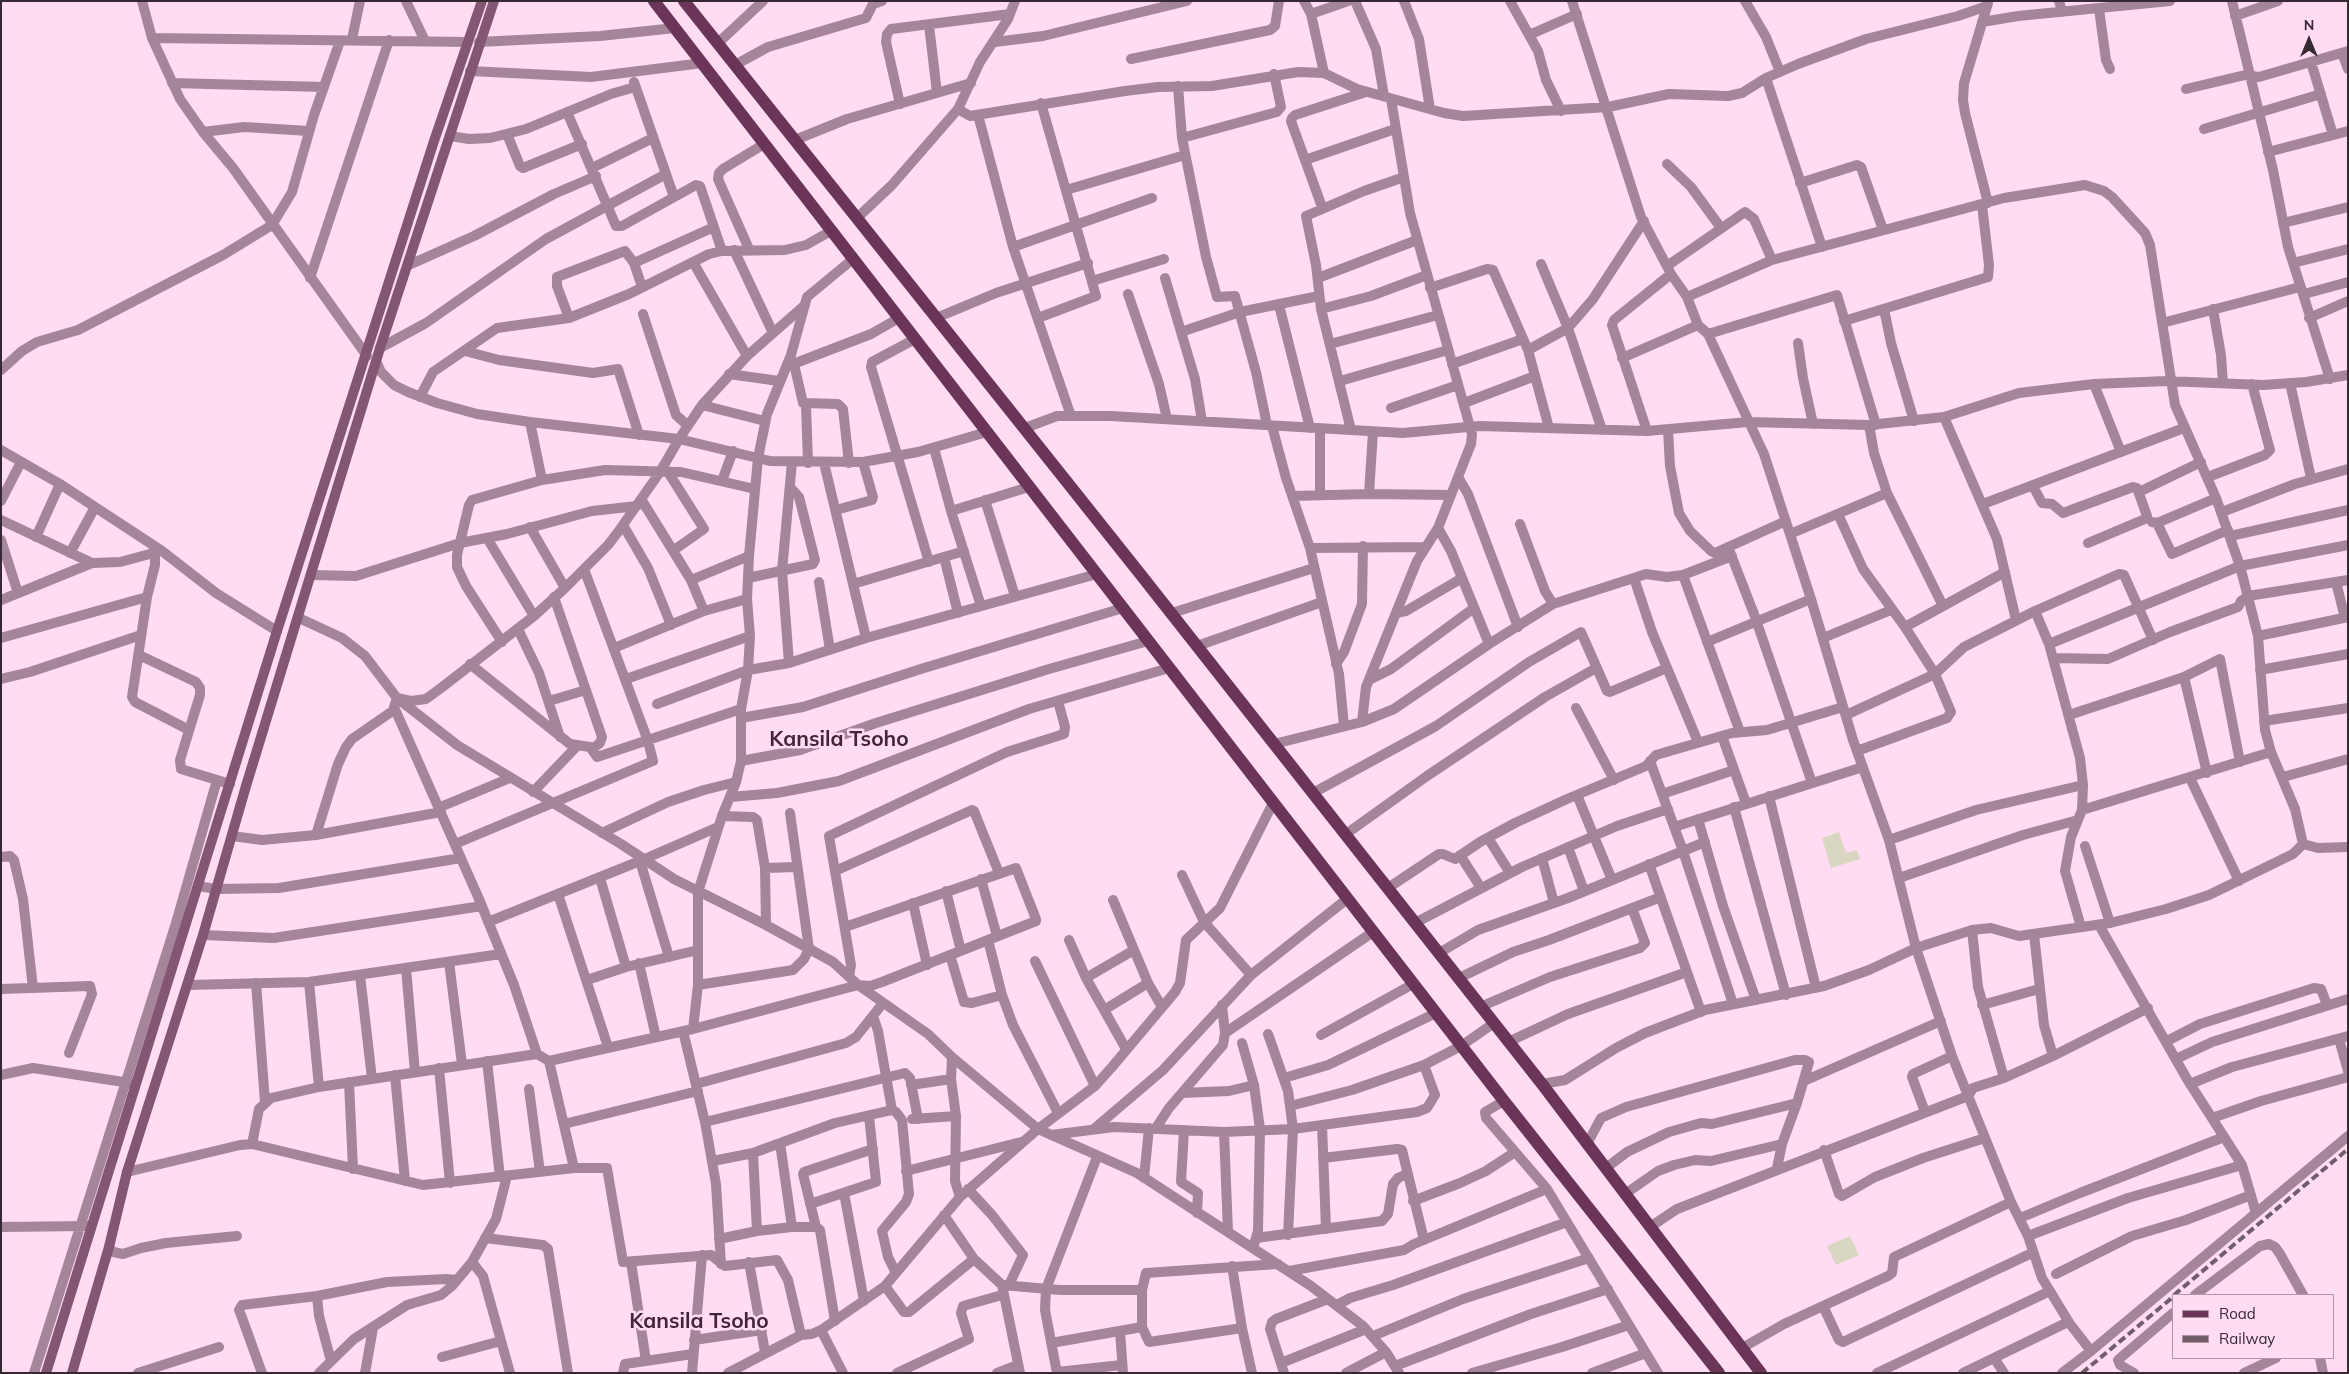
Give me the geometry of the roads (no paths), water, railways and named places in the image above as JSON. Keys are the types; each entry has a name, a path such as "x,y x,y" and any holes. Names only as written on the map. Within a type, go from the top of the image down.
{"main road":[{"path":"46,1373 87,1226 136,1084 277,631 482,1"},
{"path":"72,1373 109,1247 127,1172 188,985 380,348 494,1"},
{"path":"654,1 1461,1046 1719,1373"},
{"path":"684,1 1172,613 1416,923 1542,1084 1761,1373"}],"street":[{"path":"142,1 152,38 180,99 203,132 233,168 367,356"},
{"path":"352,39 360,1"},
{"path":"406,1 424,41"},
{"path":"718,43 763,1"},
{"path":"735,65 768,47 866,18 873,4 882,1"},
{"path":"857,218 892,185 958,108 980,62 994,42 1016,1"},
{"path":"994,42 1043,36 1187,1"},
{"path":"1131,59 1270,30 1276,26 1279,1"},
{"path":"1304,1 1311,14 1324,74"},
{"path":"1311,14 1348,1"},
{"path":"1355,1 1376,49 1395,129 1410,213 1472,434 1471,444 1438,528 1424,547 1369,680 1364,697 1362,722"},
{"path":"1404,1 1419,39 1430,109"},
{"path":"1510,1 1538,51 1546,80 1561,110"},
{"path":"1572,1 1608,107 1635,200 1669,270 1686,297 1698,325 1708,334 1764,454 1811,599 1857,751 1889,840 1916,948 1952,1056 2011,1202 2028,1236 2032,1253 2050,1291 2068,1322 2091,1351"},
{"path":"1745,1 1766,37 1780,72"},
{"path":"2059,1 2062,12"},
{"path":"1982,22 2018,16 2170,1"},
{"path":"2232,1 2293,263 2330,379"},
{"path":"2235,16 2278,1"},
{"path":"958,108 964,114 978,115 1041,103 1141,89 1212,86 1274,74 1298,72 1324,74 1350,87 1463,116 1561,110 1591,106 1608,107 1669,94 1728,96 1742,93 1766,78 1780,72 1886,32 1958,16 1988,4"},
{"path":"1844,321 1988,277 1985,204 1964,113 1963,100 1964,83 1988,4"},
{"path":"2099,9 2106,60 2110,69"},
{"path":"900,104 886,42 887,34 891,29 1010,14"},
{"path":"1529,35 1576,14"},
{"path":"929,24 938,93"},
{"path":"479,42 600,36 675,28"},
{"path":"152,38 340,41 352,39 468,42"},
{"path":"310,278 389,40"},
{"path":"1,370 22,351 36,342 78,330 223,255 272,225 292,192 309,131 340,41"},
{"path":"2186,89 2248,76 2259,77 2345,52 2348,70"},
{"path":"2311,62 2333,135"},
{"path":"470,71 591,77 702,63"},
{"path":"631,73 674,197"},
{"path":"1182,138 1278,112 1281,107 1274,74"},
{"path":"1766,78 1822,247"},
{"path":"172,83 324,87"},
{"path":"795,140 847,119 971,84"},
{"path":"1178,86 1182,138 1206,256 1217,297 1235,296 1269,425 1310,548 1336,664 1344,726"},
{"path":"450,136 469,139 507,134 526,129 611,94 635,88"},
{"path":"1322,207 1292,121 1295,115 1367,91"},
{"path":"2204,129 2320,94"},
{"path":"1038,318 1096,297 1088,263 1041,103"},
{"path":"568,112 616,226 693,186 700,186 722,250"},
{"path":"978,115 1013,247 1071,416"},
{"path":"203,132 244,127 309,131"},
{"path":"1305,160 1395,129"},
{"path":"2268,152 2348,131"},
{"path":"507,134 520,166 523,168 582,144"},
{"path":"408,265 474,236 594,172 652,138"},
{"path":"749,249 718,178 719,173 723,169 764,144"},
{"path":"1066,190 1185,155"},
{"path":"1667,164 1691,187 1721,228"},
{"path":"1800,183 1857,166 1862,167 1883,230"},
{"path":"380,348 426,323 546,239 666,174"},
{"path":"1351,430 1321,309 1318,278 1306,218 1308,214 1322,207 1404,177"},
{"path":"1542,1084 1565,1080 1616,1048 1645,1033 1701,1012 1816,988 1869,970 1916,948 1972,930 1991,928 2019,936 2105,924 2166,909 2209,894 2294,854 2303,844 2295,809 2271,752 2264,721 2258,636 2240,566 2208,477 2175,405 2150,245 2145,233 2112,197 2104,191 2085,185 1985,204 1772,260 1686,297"},
{"path":"1013,247 1152,198"},
{"path":"2283,223 2348,207"},
{"path":"1648,431 1622,358 1612,325 1614,320 1669,270 1721,228 1745,212 1754,219 1772,260"},
{"path":"1528,350 1568,328 1592,299 1644,221"},
{"path":"634,263 714,227"},
{"path":"420,397 433,372 497,328 569,318 722,250 785,250 806,245 831,231"},
{"path":"1318,278 1417,240"},
{"path":"2293,263 2348,249"},
{"path":"734,250 773,333"},
{"path":"569,318 557,286 557,277 625,251 634,263 642,287"},
{"path":"1092,281 1164,258"},
{"path":"721,1264 713,1161 697,1087 688,1030 698,985 698,892 718,827 736,782 741,761 741,714 748,670 750,636 747,599 749,556 758,458 766,420 779,381 790,366 807,297 853,259"},
{"path":"693,262 747,356"},
{"path":"936,318 983,297 1088,263"},
{"path":"1541,264 1568,328 1602,430"},
{"path":"1430,288 1490,268 1494,270 1528,350 1549,428"},
{"path":"1321,309 1371,296 1427,275"},
{"path":"1165,278 1194,379 1202,421"},
{"path":"2162,323 2302,290 2348,282"},
{"path":"1128,294 1159,384 1167,419"},
{"path":"1708,334 1837,295 1873,425 1874,453 1887,493 1943,606"},
{"path":"1181,332 1240,312 1320,296"},
{"path":"2310,318 2348,302"},
{"path":"397,698 411,701 426,699 470,664 502,642 565,588 608,545 664,472 679,439 702,405 747,356 805,305"},
{"path":"1279,305 1310,428"},
{"path":"1884,309 1891,343 1914,421"},
{"path":"2214,310 2223,383"},
{"path":"644,314 676,415 687,425"},
{"path":"1330,344 1438,315"},
{"path":"790,366 871,334 899,318"},
{"path":"1622,358 1698,325"},
{"path":"915,339 872,362 871,365 929,562"},
{"path":"1452,364 1523,339"},
{"path":"1798,343 1813,424"},
{"path":"1340,381 1448,350"},
{"path":"465,351 499,360 593,373 618,369 639,435"},
{"path":"376,363 381,372 394,385 420,397 477,414 679,439 758,458 792,462 863,462 934,448 987,432"},
{"path":"790,366 802,401 806,404 838,404 843,408 849,463"},
{"path":"729,374 779,381"},
{"path":"1024,428 1057,416 1167,419 1403,433 1470,427 1648,431 1748,422 1873,425 1944,417 2019,394 2094,384 2172,382 2290,383 2330,379 2348,375"},
{"path":"1464,403 1535,376"},
{"path":"2290,383 2311,478"},
{"path":"2094,384 2121,452"},
{"path":"2208,477 2265,455 2270,450 2252,384"},
{"path":"1391,408 1458,386"},
{"path":"806,404 808,463"},
{"path":"702,405 766,420"},
{"path":"1944,417 1984,504 1997,539 2016,620"},
{"path":"530,422 542,480"},
{"path":"1320,428 1320,495"},
{"path":"1984,504 2184,428"},
{"path":"1668,430 1670,466 1679,513 1690,531 1713,552 1730,551"},
{"path":"1369,494 1373,432"},
{"path":"934,448 951,511 981,606"},
{"path":"1,450 95,506 216,593 277,631"},
{"path":"722,481 733,451"},
{"path":"1,501 21,462"},
{"path":"789,663 782,570 792,462"},
{"path":"836,510 872,500 873,497 863,462"},
{"path":"2139,492 2201,462"},
{"path":"824,463 866,638"},
{"path":"2222,512 2311,478 2348,469"},
{"path":"502,642 460,576 457,567 456,555 472,500 542,480 605,470 664,472 722,481 755,489"},
{"path":"664,472 704,529 674,550"},
{"path":"1458,477 1468,494 1518,627"},
{"path":"36,537 60,484"},
{"path":"748,578 813,564 815,560 799,497 790,486"},
{"path":"2033,486 2042,503 2052,504 2063,513 2133,487 2137,488 2146,517 2157,523 2171,554 2229,533 2348,510"},
{"path":"951,511 1029,487"},
{"path":"1790,534 1887,493"},
{"path":"1293,496 1369,494 1451,495"},
{"path":"2157,523 2216,498"},
{"path":"985,500 1015,596"},
{"path":"311,575 356,576 460,543 592,511 639,503"},
{"path":"639,503 674,550 691,580 704,611"},
{"path":"70,554 95,506"},
{"path":"1838,514 1863,568 1891,610 1905,627 1935,674 1951,712 1947,718 1857,751"},
{"path":"2088,543 2146,517"},
{"path":"1,520 92,563"},
{"path":"1274,744 1362,722 1394,709 1488,644 1553,604 1646,574 1667,577 1683,575 1786,521"},
{"path":"1520,524 1545,591 1553,604"},
{"path":"623,525 648,568 671,625"},
{"path":"530,527 565,588"},
{"path":"1438,528 1444,537 1462,578 1488,644"},
{"path":"486,538 534,616"},
{"path":"1,540 18,593"},
{"path":"2049,644 2240,566 2348,545"},
{"path":"1310,548 1363,546 1424,547"},
{"path":"1336,664 1344,652 1362,604 1363,546"},
{"path":"853,584 964,551"},
{"path":"1730,551 1757,621 1812,784"},
{"path":"1,600 92,563 120,562 158,552"},
{"path":"158,552 147,597 133,700 189,730"},
{"path":"691,580 749,556"},
{"path":"944,557 958,613"},
{"path":"1172,613 1314,568"},
{"path":"455,844 552,802 650,764 654,758 584,569"},
{"path":"1905,627 2005,572"},
{"path":"657,704 748,670 789,663 866,638 1097,574"},
{"path":"1388,888 1439,854 1448,855 1453,860 1488,838 1577,795 1646,766 1656,755 1722,736 1740,732 1757,732 1845,712 1935,674 1964,647 2035,611 2121,574 2124,574 2153,640"},
{"path":"1683,575 1740,732"},
{"path":"1396,613 1406,611 1462,578"},
{"path":"1634,578 1652,632 1698,742"},
{"path":"2053,658 2108,659 2238,607 2241,601 2248,596 2348,580"},
{"path":"819,582 830,650"},
{"path":"2258,636 2347,618 2336,582"},
{"path":"1,638 147,597"},
{"path":"554,597 602,737 600,743 592,749"},
{"path":"614,648 704,611 747,599"},
{"path":"1708,642 1811,599"},
{"path":"1198,646 1322,602"},
{"path":"470,664 560,737 570,744 582,745 592,749 597,757 648,740 741,714 803,708 924,668 1123,608"},
{"path":"1369,680 1391,669 1474,608"},
{"path":"1823,638 1891,610"},
{"path":"2035,611 2049,644 2080,758 2083,786 2080,815 2071,837 2065,871 2081,927"},
{"path":"299,618 342,638 365,656 397,698 457,745 602,833 642,860 698,892 766,925 833,962 858,985 928,1034 952,1057 1038,1129 1144,1178 1228,1232 1254,1243 1278,1264 1333,1302 1369,1333 1386,1352 1397,1369 1531,1314 1608,1289"},
{"path":"518,629 539,673 560,737"},
{"path":"1313,793 1436,726 1529,662 1578,634 1583,633 1604,689 1610,692 1667,668"},
{"path":"1,679 141,636"},
{"path":"626,679 750,636"},
{"path":"741,761 800,750 894,717 1049,669 1148,641"},
{"path":"2260,670 2348,654"},
{"path":"139,655 196,682 200,688 200,695 179,763 181,769 230,784"},
{"path":"2069,715 2184,677 2220,659 2240,762"},
{"path":"730,797 777,793 833,783 1020,713 1169,668"},
{"path":"1346,834 1426,776 1538,702 1596,668"},
{"path":"2184,677 2207,773"},
{"path":"549,701 586,690"},
{"path":"397,698 394,710 482,906 537,1054 548,1061 574,1168"},
{"path":"849,977 851,964 830,836 1007,752 1064,734 1065,727 1058,701"},
{"path":"1576,708 1614,780"},
{"path":"2264,721 2348,708"},
{"path":"316,835 338,764 346,747 352,739 394,710"},
{"path":"1722,736 1746,803"},
{"path":"533,792 577,746"},
{"path":"1899,878 2080,815 2271,752"},
{"path":"2283,778 2348,759"},
{"path":"1650,761 1683,851 1733,1004"},
{"path":"1674,827 1863,767"},
{"path":"1662,794 1734,770"},
{"path":"232,836 262,840 316,835 439,810 510,778"},
{"path":"2190,778 2239,880"},
{"path":"34,1373 87,1226 112,1122 176,923 217,780"},
{"path":"602,833 668,802 736,782"},
{"path":"1889,840 1976,810 2083,786"},
{"path":"1577,795 1612,880"},
{"path":"1769,796 1816,988"},
{"path":"728,1373 801,1335 821,1330 885,1286 960,1196 1022,1142 1095,1086 1180,983 1186,940 1220,908 1274,803"},
{"path":"1734,807 1786,995"},
{"path":"1416,923 1542,858 1617,826 1668,809"},
{"path":"835,871 972,810 999,874"},
{"path":"698,985 793,970 804,959 808,949 790,813"},
{"path":"722,816 756,818 765,868 766,925"},
{"path":"1698,819 1723,906 1756,1000"},
{"path":"488,922 600,878 718,827"},
{"path":"1488,838 1510,873"},
{"path":"1439,954 1478,930 1554,903 1705,842"},
{"path":"2303,844 2318,848 2348,848"},
{"path":"2085,846 2105,924 2124,970 2148,1008 2190,1084 2242,1165 2256,1213"},
{"path":"1568,847 1584,891"},
{"path":"1460,855 1481,888"},
{"path":"1,857 10,856 14,860 23,898 33,988"},
{"path":"198,886 216,889 279,888 461,858"},
{"path":"1542,858 1554,903"},
{"path":"642,860 669,957"},
{"path":"1649,864 1701,1012"},
{"path":"765,868 798,867"},
{"path":"548,1061 688,1030 858,985 870,986 927,965 1036,921 1036,919 1019,870 1016,868 845,927"},
{"path":"1182,875 1204,922 1251,975"},
{"path":"600,878 626,966"},
{"path":"981,879 1002,995 1013,1025 1058,1113"},
{"path":"946,891 961,951"},
{"path":"558,894 608,1047"},
{"path":"1459,978 1513,952 1661,897"},
{"path":"1095,1128 1162,1070 1251,975 1347,899"},
{"path":"1113,900 1148,983 1162,1007"},
{"path":"913,903 927,965"},
{"path":"203,935 274,938 482,906"},
{"path":"1480,1007 1550,977 1640,948 1645,943 1632,908"},
{"path":"1972,930 1982,1005 2004,1078"},
{"path":"1225,1033 1373,932"},
{"path":"2034,934 2044,1025 2053,1056"},
{"path":"1068,940 1086,978 1126,1049"},
{"path":"587,980 626,966 698,950"},
{"path":"1086,978 1134,950"},
{"path":"188,985 309,982 501,954"},
{"path":"950,955 964,1002 972,1003 1002,995"},
{"path":"1035,961 1095,1086"},
{"path":"449,962 462,1064"},
{"path":"638,963 656,1037"},
{"path":"406,968 415,1072"},
{"path":"1508,1042 1568,1014 1687,972"},
{"path":"360,975 372,1079"},
{"path":"309,982 319,1087"},
{"path":"256,983 265,1102"},
{"path":"1104,1010 1148,983"},
{"path":"1321,1035 1413,984"},
{"path":"1,989 90,986 92,989 69,1053"},
{"path":"2167,1041 2200,1024 2314,988 2322,989 2327,1005"},
{"path":"1982,1005 2039,989"},
{"path":"2176,1058 2212,1042 2348,999"},
{"path":"564,1124 852,1041 883,1003"},
{"path":"1144,1178 1153,1128 1222,1045 1225,1033 1222,1005"},
{"path":"1650,1227 1677,1209 1777,1168 1968,1096 1973,1088 2004,1078 2053,1056 2148,1008"},
{"path":"1284,1078 1328,1065 1436,1013"},
{"path":"873,1016 878,1031 892,1110"},
{"path":"1804,1081 1941,1021"},
{"path":"1290,1106 1352,1090 1424,1065 1461,1046 1494,1024"},
{"path":"1268,1034 1284,1078 1293,1128 1288,1235"},
{"path":"2190,1084 2232,1067 2343,1038 2348,1071"},
{"path":"1242,1043 1254,1085 1260,1129 1254,1243"},
{"path":"252,1144 259,1110 271,1098 349,1082 537,1054"},
{"path":"1925,1112 1912,1077 1913,1074 1952,1056"},
{"path":"952,1057 956,1116 955,1181 960,1196"},
{"path":"1587,1144 1601,1118 1638,1104 1795,1060 1809,1062 1798,1104 1782,1144 1777,1168"},
{"path":"318,1373 354,1339 406,1305 441,1294 457,1280 472,1262 496,1219 504,1176 487,1061"},
{"path":"1051,1135 1095,1128 1153,1128 1224,1132 1293,1128 1417,1112 1428,1108 1435,1095 1424,1065"},
{"path":"1,1075 33,1068 136,1084"},
{"path":"439,1068 450,1183"},
{"path":"705,1122 905,1073 910,1078 918,1118"},
{"path":"395,1075 405,1181"},
{"path":"2212,1118 2348,1077"},
{"path":"911,1085 952,1079"},
{"path":"349,1082 353,1169"},
{"path":"1182,1093 1229,1092 1254,1085"},
{"path":"529,1089 540,1172"},
{"path":"1504,1101 1485,1112 1486,1118 1547,1189 1658,1373"},
{"path":"1606,1168 1627,1152 1669,1132 1701,1122 1712,1124 1798,1104"},
{"path":"713,1161 753,1153 835,1123 892,1110 900,1114 908,1199 882,1231 888,1257 896,1273"},
{"path":"810,1204 876,1182 869,1116"},
{"path":"902,1120 956,1116"},
{"path":"112,1122 123,1124"},
{"path":"1322,1125 1326,1229"},
{"path":"1184,1130 1181,1182 1198,1193 1198,1213"},
{"path":"1224,1132 1228,1232"},
{"path":"2020,1218 2224,1136"},
{"path":"2062,1373 2091,1351 2348,1136"},
{"path":"1824,1150 1839,1194 1842,1196 1883,1174 1923,1158 1985,1138"},
{"path":"906,1171 1022,1142"},
{"path":"780,1143 792,1227"},
{"path":"127,1172 240,1145 252,1144 423,1185 574,1168 604,1168 609,1171 622,1259 625,1263 711,1255 725,1266 772,1259 780,1263 788,1280 801,1335"},
{"path":"1625,1194 1658,1172 1674,1165 1695,1160 1711,1161 1782,1144"},
{"path":"835,1321 820,1230 816,1227 804,1172 872,1149"},
{"path":"1323,1158 1402,1150 1424,1240"},
{"path":"1414,1200 1469,1179 1515,1152"},
{"path":"753,1153 757,1231"},
{"path":"1097,1157 1046,1289 1045,1310 1057,1372 1122,1369 1120,1331"},
{"path":"2028,1236 2128,1198 2242,1165"},
{"path":"1254,1243 1288,1235 1382,1221 1386,1218 1393,1184 1398,1178 1407,1174"},
{"path":"968,1189 992,1215 1022,1253 1022,1257 1004,1288"},
{"path":"1289,1271 1404,1250 1547,1189"},
{"path":"844,1193 864,1301"},
{"path":"2056,1274 2132,1236 2186,1220 2251,1195"},
{"path":"1742,1348 1784,1324 1888,1276 1892,1273 1894,1257 2011,1202"},
{"path":"944,1215 974,1259 1004,1288 1019,1369 997,1373"},
{"path":"1567,1222 1407,1280 1276,1319 1272,1322 1270,1329 1282,1368 1369,1333 1463,1299 1589,1258"},
{"path":"1,1228 87,1226"},
{"path":"719,1239 757,1231 792,1227 816,1227"},
{"path":"109,1247 113,1252 123,1254 166,1243 237,1236"},
{"path":"485,1238 543,1245 548,1249 568,1373"},
{"path":"2196,1294 2260,1246 2269,1244 2280,1254 2302,1294"},
{"path":"1823,1306 1839,1340 1843,1342 2032,1253"},
{"path":"692,1373 702,1256"},
{"path":"885,1286 904,1312 909,1312 974,1259"},
{"path":"472,1262 483,1276 510,1373"},
{"path":"631,1262 646,1361"},
{"path":"749,1262 766,1352"},
{"path":"1242,1328 1149,1342 1142,1328 1144,1276 1149,1272 1278,1264"},
{"path":"1232,1266 1242,1328 1252,1373"},
{"path":"262,1373 240,1315 239,1310 242,1305 317,1296 387,1282 457,1280"},
{"path":"897,1373 969,1339 961,1313 963,1306 1004,1288 1142,1290"},
{"path":"1877,1373 2050,1291"},
{"path":"317,1296 319,1316 331,1360"},
{"path":"2134,1373 2120,1364 2118,1360 2172,1314"},
{"path":"1963,1373 2068,1322"},
{"path":"1472,1373 1630,1325"},
{"path":"365,1373 373,1328"},
{"path":"1051,1343 1142,1328"},
{"path":"694,1340 762,1330"},
{"path":"821,1330 842,1373"},
{"path":"442,1356 501,1341"},
{"path":"138,1373 219,1347"},
{"path":"1346,1373 1386,1352"},
{"path":"1592,1373 1646,1353"},
{"path":"623,1373 625,1364 693,1354"},
{"path":"1994,1358 2004,1373"},
{"path":"2244,1373 2274,1359"},
{"path":"2320,1359 2323,1373"}],"railway":[{"path":"2175,1294 2348,1149"},
{"path":"2082,1373 2172,1298"}],"district":[{"name":"Kansila Tsoho","path":"839,740"},
{"name":"Kansila Tsoho","path":"699,1322"}]}
